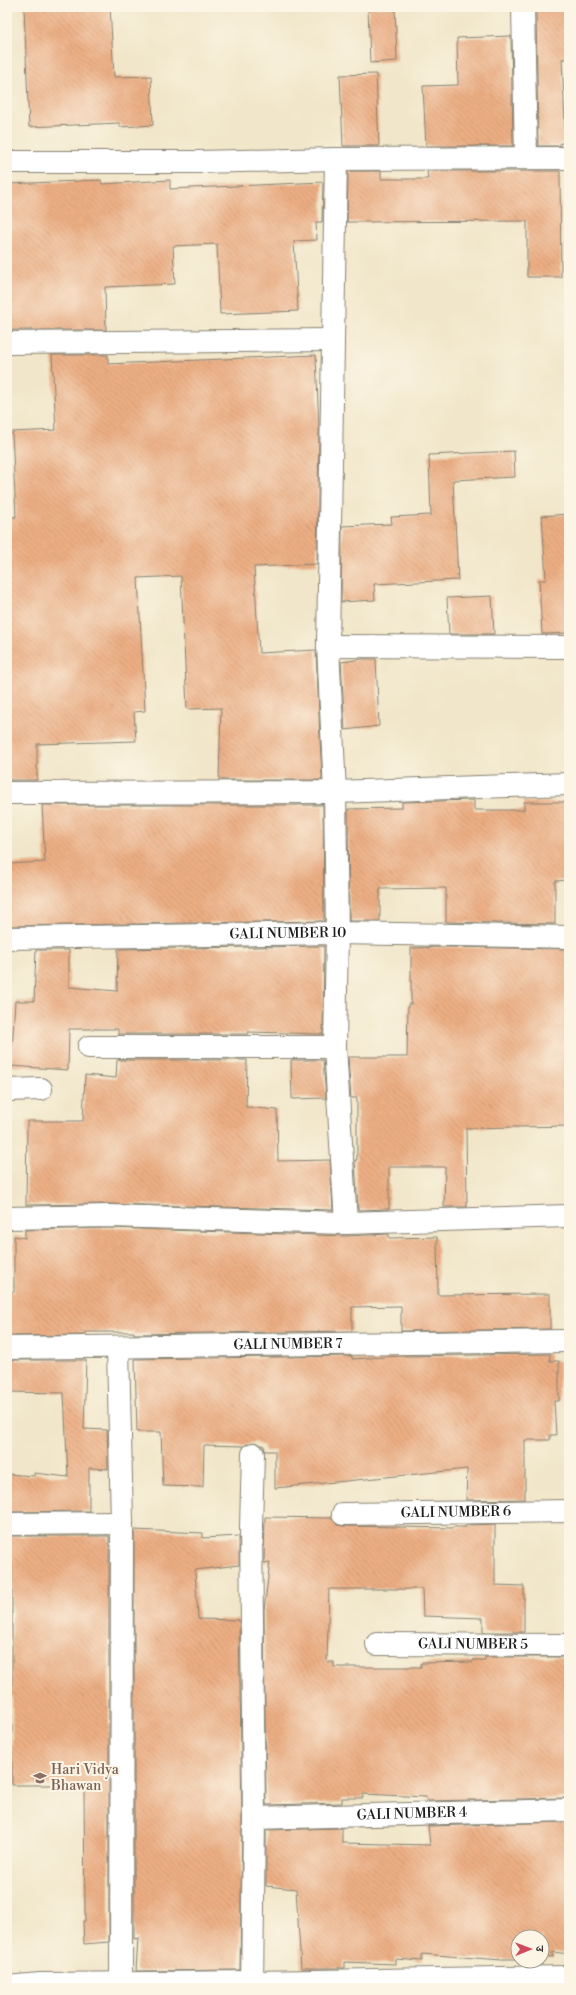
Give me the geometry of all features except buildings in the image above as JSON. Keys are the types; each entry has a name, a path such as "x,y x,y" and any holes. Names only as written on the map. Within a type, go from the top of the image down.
{"street":[{"path":"523,7 526,158"},
{"path":"7,162 197,162 336,159 569,158"},
{"path":"336,159 328,646 335,792 337,933 335,1047 346,1223"},
{"path":"7,343 333,340"},
{"path":"328,646 569,646"},
{"path":"7,793 335,792 569,784"},
{"name":"GALI NUMBER 10","path":"7,938 337,933 569,937"},
{"path":"89,1047 335,1047"},
{"path":"7,1090 41,1089"},
{"path":"7,1218 110,1216 346,1223 569,1216"},
{"name":"GALI NUMBER 7","path":"7,1348 118,1348 569,1341"},
{"path":"118,1348 122,1523 121,1983"},
{"path":"252,1985 254,1818 251,1526 253,1454"},
{"name":"GALI NUMBER 6","path":"344,1514 569,1511"},
{"path":"7,1524 122,1523"},
{"name":"GALI NUMBER 5","path":"377,1644 569,1645"},
{"name":"GALI NUMBER 4","path":"254,1818 569,1810"},
{"path":"7,1987 40,1984 121,1983 252,1985 569,1977"}],"place":[{"name":"Hari Vidya Bhawan","path":"40,1778"}]}
